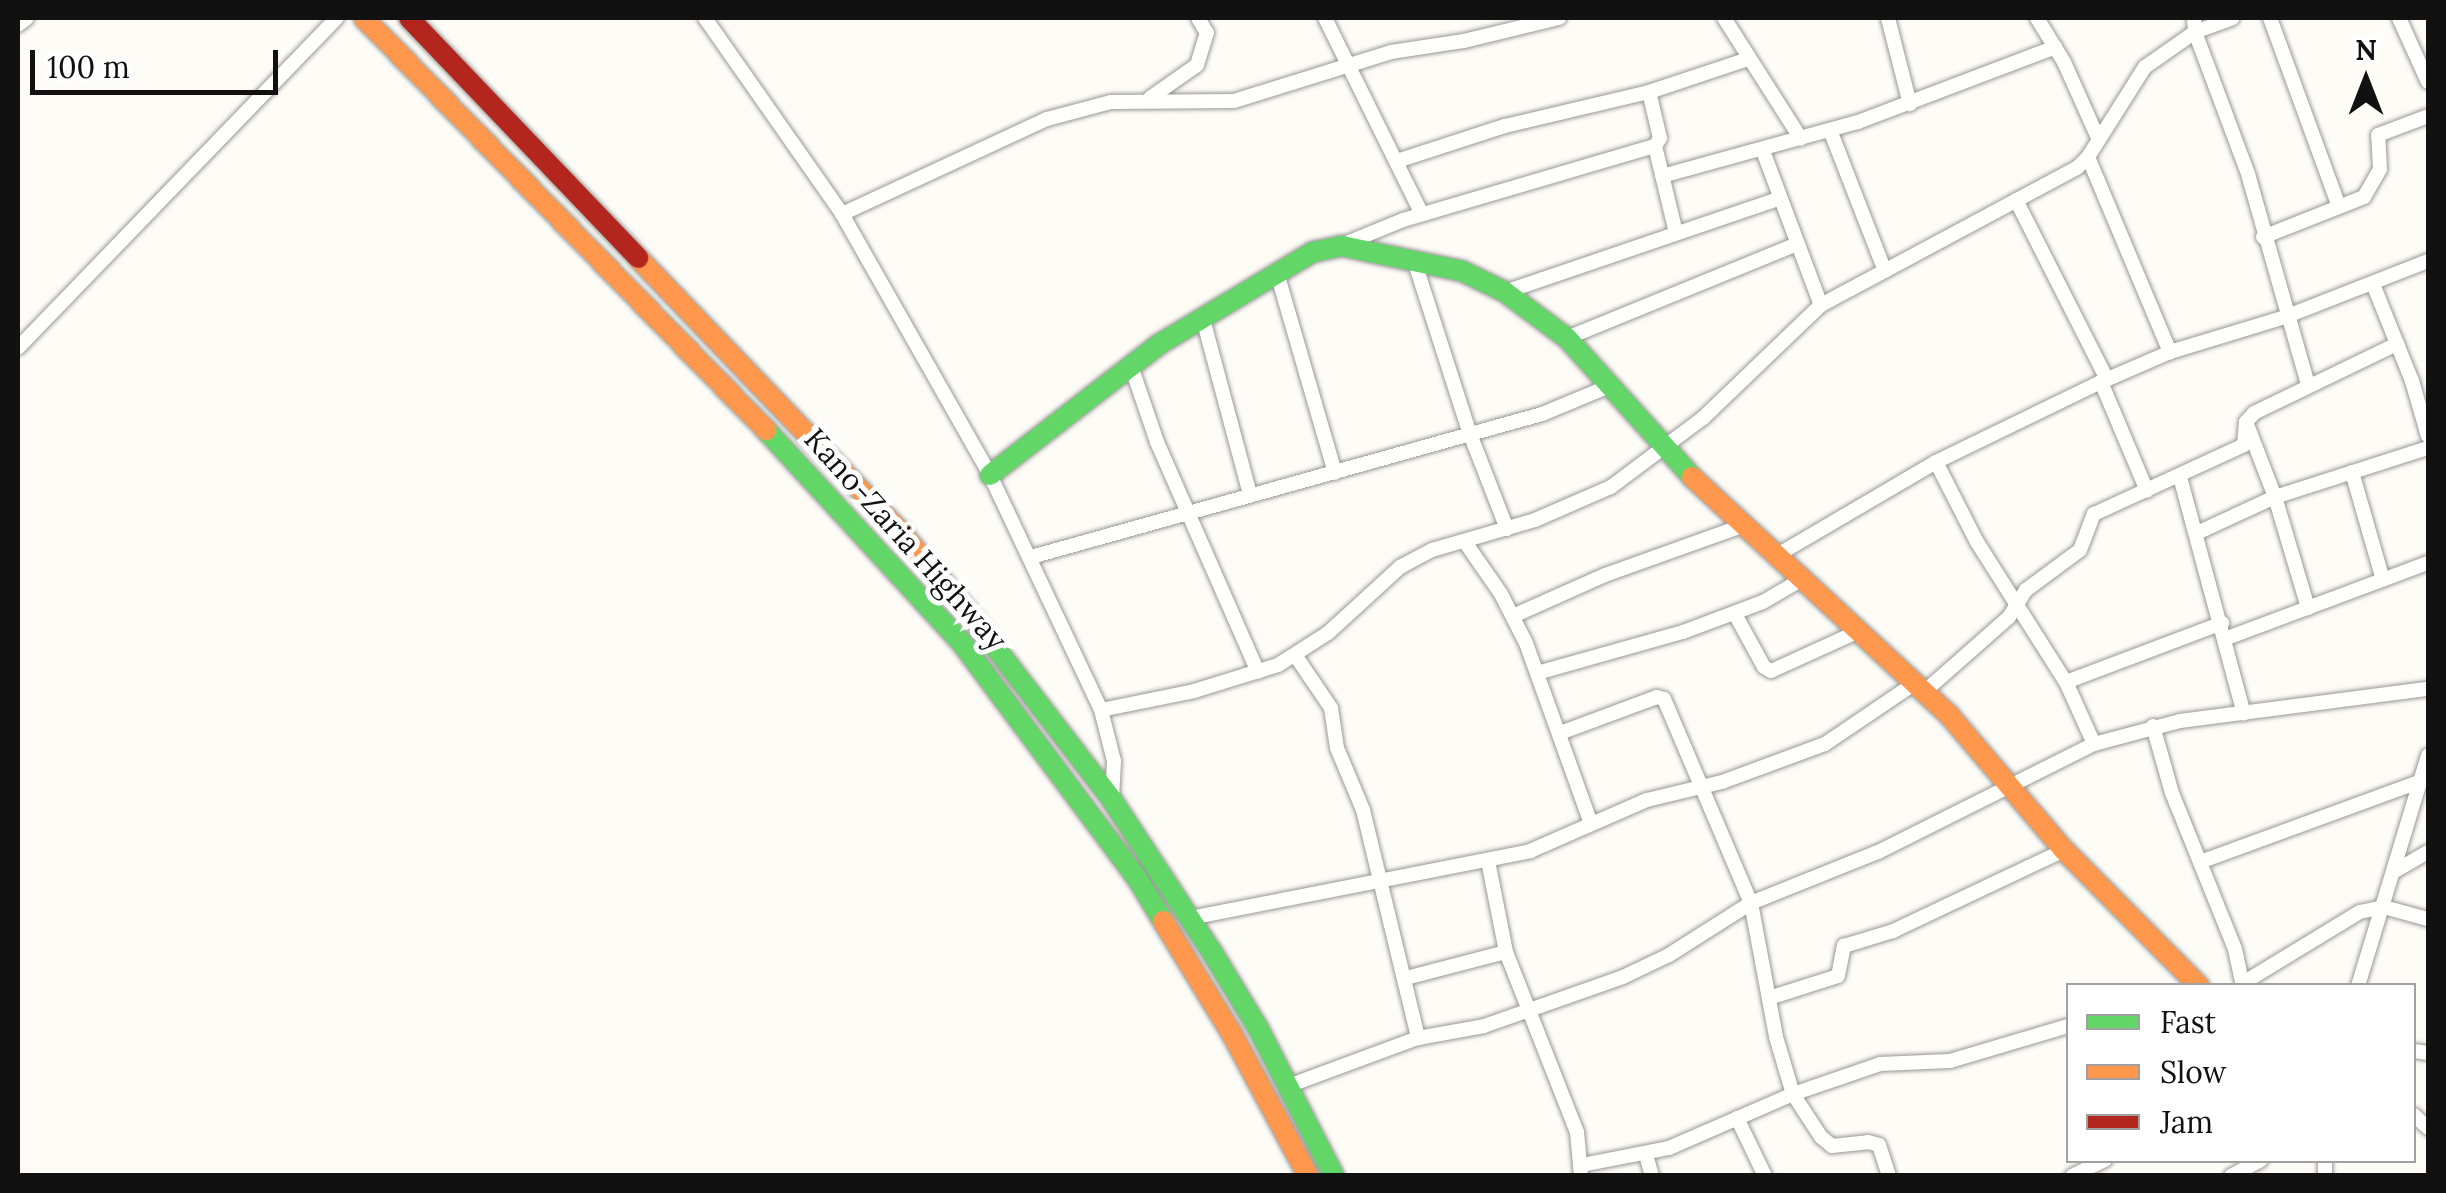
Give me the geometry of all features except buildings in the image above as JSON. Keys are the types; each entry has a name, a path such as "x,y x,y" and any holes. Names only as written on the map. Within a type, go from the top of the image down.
{"main road":[{"name":"Kano-Zaria Highway","path":"364,18 758,422 962,642 1137,878 1232,1034 1308,1176"},
{"name":"Kano-Zaria Highway","path":"409,18 899,530 993,644 1112,800 1190,918 1288,1086 1334,1176"},
{"path":"990,474 1132,366 1313,252 1342,246 1462,270 1506,292 1567,338 1612,385 1661,446 1774,558 1802,579 1919,688 2189,983"}],"street":[{"path":"18,25 26,18"},
{"path":"18,348 337,18"},
{"path":"705,18 842,214 990,474 1101,710 1114,761 1112,800"},
{"path":"1146,101 1197,65 1207,33 1198,18"},
{"path":"1325,18 1422,214"},
{"path":"842,214 1047,119 1111,102 1234,101 1349,63 1558,18"},
{"path":"1724,18 1801,139"},
{"path":"1888,18 1910,104"},
{"path":"2037,18 2098,138"},
{"path":"1101,710 1194,692 1258,672 1294,656 1328,633 1400,567 1432,550 1507,529 1596,496 1703,418 1820,305 2088,157 2144,67 2194,25 2232,18"},
{"path":"2270,18 2339,208"},
{"path":"2399,18 2428,82"},
{"path":"2194,25 2248,174 2285,317 2308,385"},
{"path":"1662,176 1763,151 1910,104 2055,47"},
{"path":"1397,161 1505,126 1649,92 1748,59"},
{"path":"1342,246 1422,214 1654,146 1660,138 1649,92"},
{"path":"2263,236 2364,197 2380,169 2378,135 2428,116"},
{"path":"1830,130 1886,270"},
{"path":"1654,146 1676,233"},
{"path":"1763,151 1820,305"},
{"path":"2088,157 2170,352"},
{"path":"1506,292 1778,199"},
{"path":"2016,200 2104,380 2148,491"},
{"path":"1567,338 1797,244"},
{"path":"1414,260 1470,434 1507,529"},
{"path":"1774,558 1936,462 2104,380 2170,352 2285,317 2428,261"},
{"path":"1278,273 1335,473"},
{"path":"2372,284 2428,436"},
{"path":"1203,318 1250,495"},
{"path":"2246,422 2308,385 2397,344"},
{"path":"1132,366 1157,442 1258,672"},
{"path":"1032,558 1190,510 1542,414 1612,385"},
{"path":"1190,918 1530,851 1647,800 1699,787 1825,744 1919,688 2018,603 2026,590 2084,546 2094,514 2244,445 2246,422"},
{"path":"2246,422 2275,497 2308,608"},
{"path":"2196,533 2275,497 2428,448"},
{"path":"1936,462 1977,542 2066,682 2094,744"},
{"path":"2352,472 2383,580"},
{"path":"2180,477 2244,714"},
{"path":"1513,616 1606,575 1742,526"},
{"path":"1464,542 1513,616 1591,824"},
{"path":"2066,682 2224,630 2308,608 2428,563"},
{"path":"1537,674 1622,652 1735,614 1802,579"},
{"path":"1735,614 1764,668 1771,671 1860,631"},
{"path":"1294,656 1331,708 1337,748 1364,810 1418,1038"},
{"path":"1288,1086 1418,1038 1529,1012 1654,962 1750,904 1878,852 2094,744 2153,726 2428,689"},
{"path":"1560,733 1661,697 1750,904 1793,1094 1821,1137 1832,1146 1868,1142 1879,1145 1890,1176"},
{"path":"2153,726 2172,793 2235,949 2243,983"},
{"path":"2359,983 2428,755"},
{"path":"2200,862 2421,781"},
{"path":"1769,998 1838,976 1844,946 1893,931 2064,850"},
{"path":"2395,871 2428,852"},
{"path":"1488,861 1506,952 1577,1132 1581,1170 1646,1154 1793,1094 1880,1064 1950,1061 2066,1027"},
{"path":"2245,983 2351,916 2384,907 2428,919"},
{"path":"1406,978 1506,952"},
{"path":"1736,1118 1765,1176"},
{"path":"1646,1154 1652,1176"},
{"path":"2072,1176 2099,1163"},
{"path":"2231,1176 2255,1163"}],"traffic: fast":[{"path":"990,475 1158,345 1313,252 1342,246 1462,271 1505,292 1567,338 1692,477"},
{"path":"766,430 961,642 1137,878 1163,921"},
{"path":"968,612 1112,800 1212,952 1258,1028 1334,1176"}],"traffic: slow":[{"path":"364,18 766,430"},
{"path":"638,258 899,530 968,612"},
{"path":"1692,477 1949,715 2064,850 2196,983"},
{"path":"1163,921 1232,1034 1308,1176"}],"traffic: jam":[{"path":"409,18 638,258"}]}
